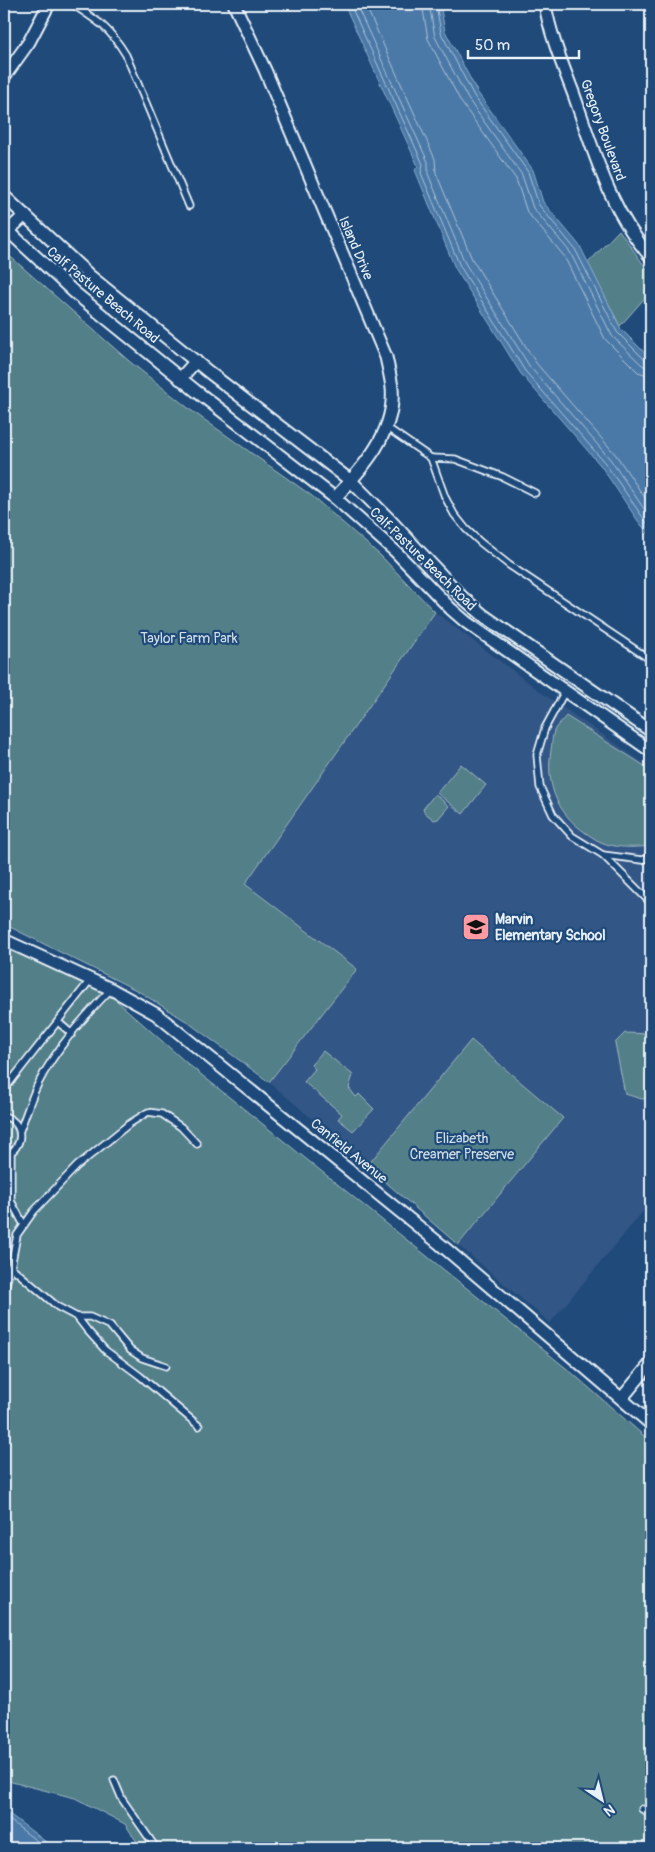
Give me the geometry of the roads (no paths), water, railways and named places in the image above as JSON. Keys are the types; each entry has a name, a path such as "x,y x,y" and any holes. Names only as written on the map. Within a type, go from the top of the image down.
{"street":[{"path":"4,77 29,42 48,4"},
{"name":"Island Drive","path":"234,4 265,70 386,357 392,388 390,417 381,441 351,481 335,498"},
{"name":"Gregory Boulevard","path":"545,4 559,54 604,180 621,216 651,257"},
{"name":"Calf Pasture Beach Road","path":"4,196 90,276 351,481 462,597 483,615 651,730"},
{"name":"Calf Pasture Beach Road","path":"25,215 6,229 75,293 180,379 335,498 386,542 466,622 651,751"},
{"path":"180,379 196,361"},
{"name":"Canfield Avenue","path":"4,940 91,979 156,1014 440,1244 651,1424"},
{"path":"622,1398 651,1363"}],"lane":[{"path":"72,4 100,22 115,36 126,55 189,206"},
{"path":"386,428 431,458 455,459 503,477 535,493"},
{"path":"431,458 445,497 454,514 480,542 508,565 651,660"},
{"path":"565,691 545,728 537,756 540,786 553,815 572,836 603,855 651,903"},
{"path":"603,855 642,860 651,857"},
{"path":"4,1090 91,979"},
{"path":"4,1156 11,1154 19,1144 20,1130 38,1084 50,1064 84,1018 111,989"},
{"path":"58,1022 72,1034"},
{"path":"4,1290 11,1267 17,1235 34,1211 77,1166 129,1124 148,1112 162,1114 181,1127 196,1144"},
{"path":"4,1116 12,1120 20,1130"},
{"path":"11,1154 11,1201 24,1225"},
{"path":"4,1188 11,1193"},
{"path":"4,1268 11,1267 58,1307 77,1316 90,1317 110,1326 130,1350 142,1358 166,1366"},
{"path":"77,1316 105,1350 140,1376 200,1426"},
{"path":"114,1780 122,1799 156,1848"},
{"path":"642,1809 651,1814"}],"water":[{"path":"344,4 440,4 445,31 478,93 533,170 543,202 580,246 621,329 651,359 651,537 601,466 521,374 455,268 415,170 418,166"},
{"path":"4,1810 54,1848 4,1848"}],"place":[{"name":"Marvin Elementary School","path":"476,927"}],"park label":[{"name":"Taylor Farm Park","path":"189,638"},
{"name":"Elizabeth Creamer Preserve","path":"462,1146"}]}
